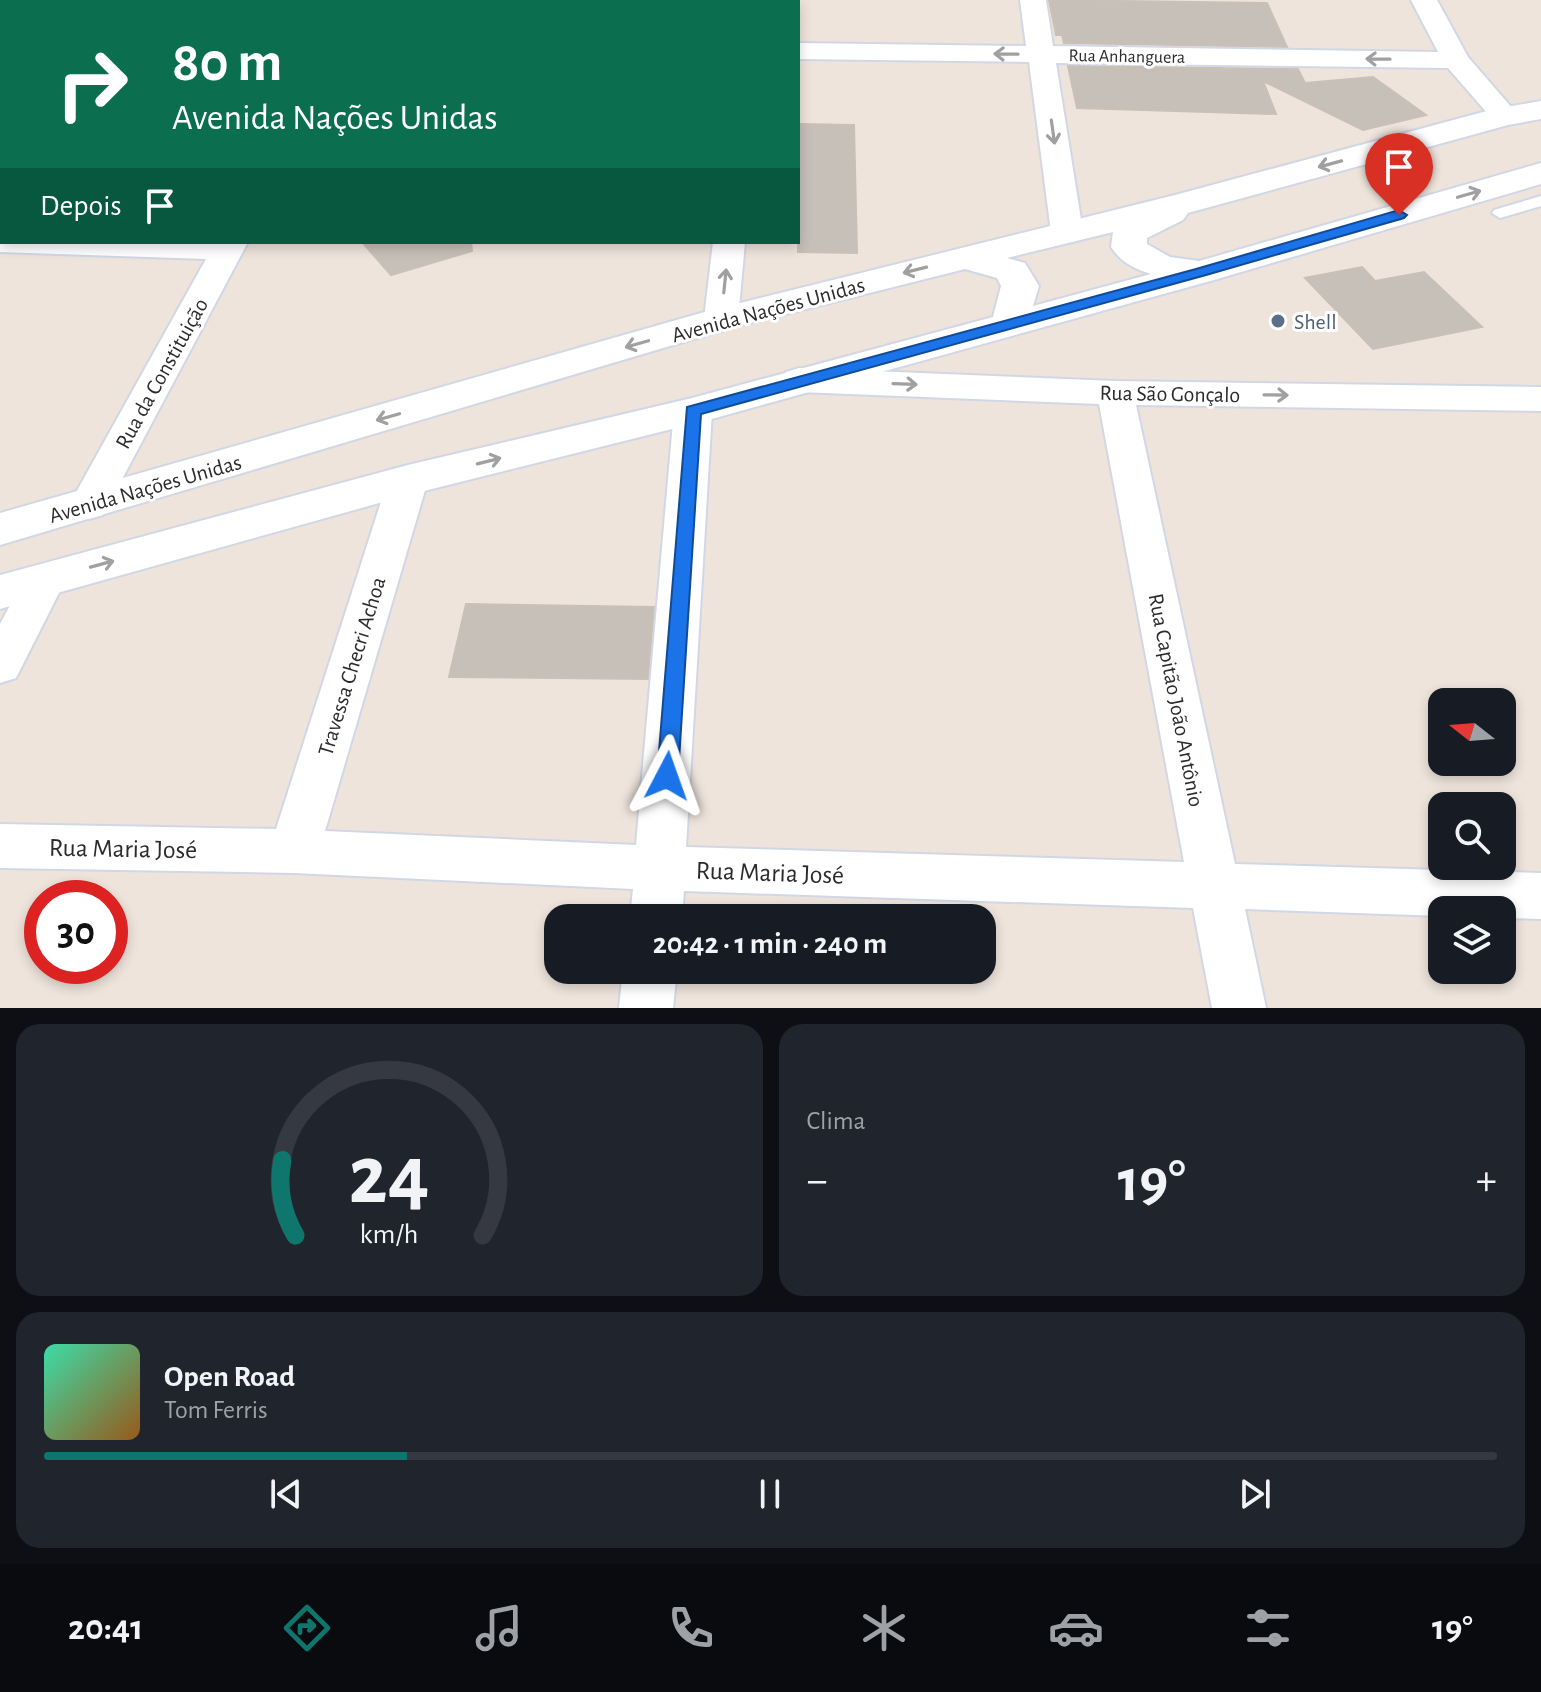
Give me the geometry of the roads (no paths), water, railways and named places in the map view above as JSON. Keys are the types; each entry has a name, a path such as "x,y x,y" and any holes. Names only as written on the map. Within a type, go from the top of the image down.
{"main road":[{"name":"Avenida Nações Unidas","path":"0,529 721,319 1186,203 1523,113"},
{"path":"0,592 408,480 693,411 1201,272 1541,173"},
{"path":"1186,203 1159,221 1130,233 1129,247 1142,260 1166,268 1201,272"},
{"path":"965,258 1012,271 1020,286 1010,323"}],"street":[{"path":"1033,0 1067,232"},
{"path":"1424,0 1456,60 1523,113"},
{"name":"Rua Anhanguera","path":"800,51 1456,60"},
{"path":"115,244 230,246"},
{"path":"721,319 729,244"},
{"name":"Rua da Constituição","path":"89,505 230,246"},
{"name":"Rua São Gonçalo","path":"799,380 1115,393 1541,399"},
{"name":"Rua Capitão João Antônio","path":"1115,393 1239,1008"},
{"path":"657,904 693,411"},
{"name":"Travessa Checri Achoa","path":"294,851 408,480"},
{"path":"0,666 44,581"},
{"name":"Rua Maria José","path":"0,846 294,851 661,868 1541,896"},
{"path":"646,1008 649,984"}],"lane":[{"path":"1500,213 1541,201"}],"place":[{"name":"Shell","path":"1278,321"}]}
